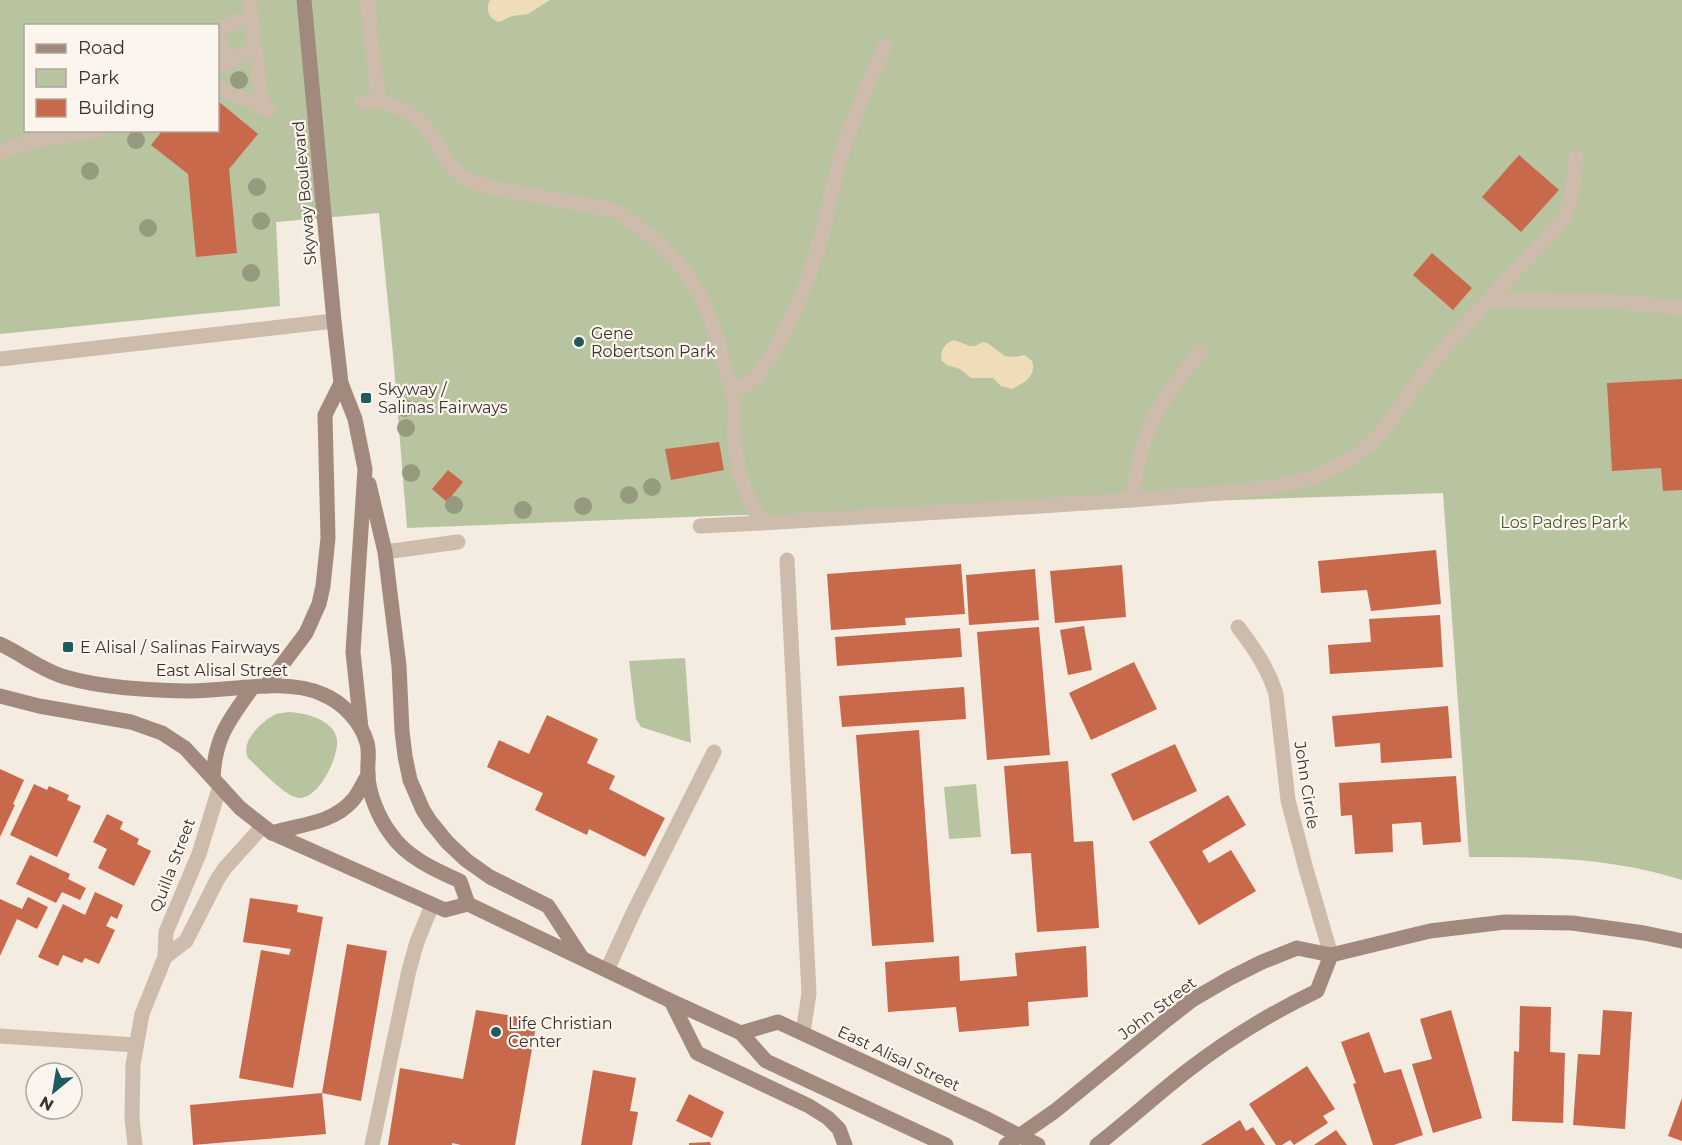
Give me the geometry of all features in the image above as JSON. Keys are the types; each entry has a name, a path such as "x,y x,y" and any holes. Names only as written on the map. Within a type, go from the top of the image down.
{"main road":[{"name":"Skyway Boulevard","path":"304,0 341,383 355,419 365,469 353,652 361,728"},
{"path":"216,782 213,764 219,740 227,724 306,633 319,604 328,537 325,415 341,383"},
{"path":"365,469 385,552 399,666 405,756 410,780 423,810 447,842 466,860 490,877 548,906 582,958"},
{"name":"East Alisal Street","path":"0,644 65,677 112,686 188,691 259,687 304,688 322,694 342,706 361,728 367,742 368,775 375,806 390,833 416,858 460,881 468,904"},
{"path":"0,696 39,706 131,722 162,733 185,748 240,808 267,830 445,910 468,904 741,1033 766,1061 946,1145"},
{"path":"267,830 326,820 341,811 355,798 368,775"},
{"name":"John Street","path":"1006,1145 1055,1111 1192,1000 1230,978 1297,948 1331,955 1430,931 1505,922 1572,923 1682,941"},
{"path":"1097,1145 1221,1046 1285,1006 1317,991 1331,955"},
{"path":"671,1001 697,1053 809,1106 828,1118 839,1129 845,1145"},
{"name":"East Alisal Street","path":"741,1033 778,1022 1038,1145"}],"street":[{"path":"219,87 267,109 255,48 249,0"},
{"path":"367,0 370,102 400,108 421,120 449,164 464,178 486,187 614,210 656,241 690,278 712,323 732,391 736,409 737,464 747,494 761,524"},
{"path":"219,30 238,20"},
{"path":"732,391 745,387 757,378 786,329 806,288 845,143 885,45"},
{"path":"219,46 223,64 255,48"},
{"path":"0,152 16,145 87,132"},
{"path":"700,526 1132,500 1259,489 1310,479 1344,463 1374,440 1432,363 1564,219 1571,198 1576,156"},
{"path":"1490,300 1612,301 1682,309"},
{"path":"0,359 334,321"},
{"path":"1132,500 1144,440 1152,421 1170,388 1201,352"},
{"path":"385,552 458,542"},
{"path":"787,560 809,993 803,1034"},
{"name":"John Circle","path":"1238,627 1262,659 1276,694 1288,800 1298,843 1331,955"},
{"path":"607,970 714,752"},
{"name":"Quilla Street","path":"135,1145 132,1090 136,1045 142,1014 165,957 166,932 199,854 216,782"},
{"name":"Quilla Street","path":"165,957 186,941 225,868 267,830"},
{"path":"372,1145 409,970 432,905"},
{"path":"0,1036 136,1045"}],"green space":[{"name":"Los Padres Park","path":"0,0 1682,0 1682,880 1629,867 1576,860 1469,857 1443,493 407,528 379,213 276,222 280,306 0,334"},
{"path":"685,658 691,743 641,727 636,719 629,661"},
{"path":"289,712 303,714 325,722 335,733 337,740 334,758 325,778 311,794 303,798 290,795 277,786 248,758 246,752 249,739 263,723 276,714"},
{"path":"976,784 981,837 949,839 944,787"}],"sand":[{"path":"490,0 550,0 528,14 512,16 499,22 489,14"},
{"path":"954,340 970,346 987,343 1005,356 1025,355 1032,361 1033,371 1025,381 1012,389 1001,386 993,378 971,378 960,369 942,361 941,354 944,348"}],"building":[{"path":"219,102 258,134 229,169 237,253 196,257 188,174 151,145 161,132 219,132"},
{"path":"1519,155 1559,190 1521,232 1482,197"},
{"path":"1432,253 1472,288 1453,310 1413,275"},
{"path":"1682,379 1682,490 1663,491 1661,468 1612,471 1607,383"},
{"path":"719,442 724,470 671,480 665,449"},
{"path":"448,470 463,482 447,502 432,489"},
{"path":"1436,550 1441,604 1371,611 1367,590 1321,593 1318,561"},
{"path":"961,564 965,614 905,618 906,625 831,630 827,574"},
{"path":"1122,565 1126,617 1055,623 1050,571"},
{"path":"1035,569 1039,620 969,625 966,575"},
{"path":"1440,615 1443,667 1330,674 1328,645 1371,642 1369,619"},
{"path":"1084,626 1092,670 1068,675 1060,630"},
{"path":"1039,627 1050,755 987,760 977,632"},
{"path":"960,628 962,657 837,666 835,637"},
{"path":"1134,662 1157,709 1091,740 1069,693"},
{"path":"964,687 966,719 842,727 839,696"},
{"path":"1448,706 1452,758 1381,763 1380,743 1335,747 1332,716"},
{"path":"547,715 598,739 587,763 615,776 609,789 665,818 645,857 589,829 587,835 535,810 543,793 487,767 499,740 529,754"},
{"path":"919,730 934,942 872,946 856,735"},
{"path":"1175,744 1197,791 1133,821 1111,774"},
{"path":"1068,761 1074,842 1093,841 1099,928 1037,932 1031,853 1011,854 1004,766"},
{"path":"0,769 24,780 0,837"},
{"path":"1456,776 1461,842 1423,845 1421,822 1392,824 1393,852 1355,854 1352,815 1341,816 1339,783"},
{"path":"34,784 47,790 49,786 69,795 67,800 81,806 57,857 10,835"},
{"path":"1228,795 1246,825 1202,851 1209,863 1231,850 1256,891 1199,925 1149,842"},
{"path":"107,814 123,822 120,829 139,839 137,844 151,851 134,886 98,868 107,849 93,842"},
{"path":"30,855 70,874 68,879 86,888 80,900 62,892 56,903 16,884"},
{"path":"95,892 123,905 117,919 111,916 106,926 115,930 99,964 85,958 82,963 63,955 58,966 38,957 63,904 85,915"},
{"path":"28,897 48,907 37,929 17,919 0,956 0,899 22,909"},
{"path":"250,898 298,905 297,912 323,917 293,1088 239,1078 261,950 289,955 291,949 243,942"},
{"path":"347,944 387,951 361,1101 322,1093"},
{"path":"1086,946 1088,997 1028,1002 1029,1026 959,1032 956,1007 888,1012 885,962 959,956 960,981 1017,976 1015,953"},
{"path":"1520,1006 1551,1007 1550,1052 1565,1053 1563,1123 1512,1121 1514,1051 1519,1052"},
{"path":"476,1010 537,1020 515,1145 452,1143 452,1145 388,1145 400,1068 463,1079"},
{"path":"1451,1010 1482,1118 1433,1133 1412,1064 1432,1059 1420,1019"},
{"path":"1603,1010 1632,1012 1625,1129 1573,1125 1578,1054 1600,1055"},
{"path":"1369,1032 1384,1073 1401,1069 1423,1135 1394,1145 1373,1145 1353,1084 1356,1083 1341,1042"},
{"path":"1307,1066 1335,1109 1323,1116 1328,1123 1294,1145 1290,1140 1282,1145 1276,1145 1249,1104"},
{"path":"593,1070 636,1078 630,1111 638,1112 632,1145 581,1145"},
{"path":"322,1093 326,1134 193,1145 190,1105"},
{"path":"689,1094 724,1112 712,1138 676,1121"},
{"path":"1682,1098 1682,1141 1668,1136"},
{"path":"1240,1120 1246,1131 1253,1127 1265,1145 1201,1145"},
{"path":"1336,1130 1347,1145 1314,1145"},
{"path":"710,1142 711,1145 689,1145 689,1143"}],"place":[{"name":"Gene Robertson Park","path":"579,342"},
{"name":"Skyway / Salinas Fairways","path":"366,398"},
{"name":"E Alisal / Salinas Fairways","path":"68,647"},
{"name":"Life Christian Center","path":"496,1032"}]}
